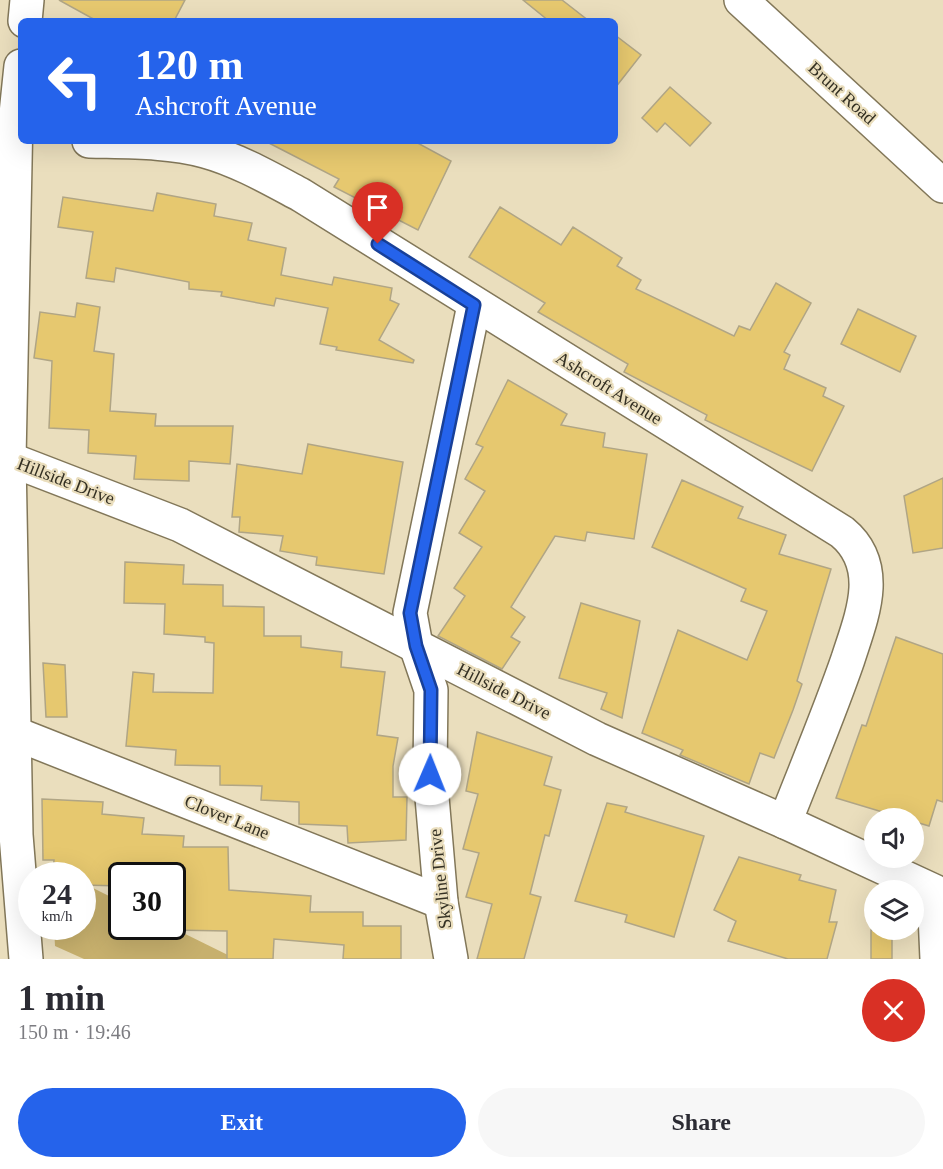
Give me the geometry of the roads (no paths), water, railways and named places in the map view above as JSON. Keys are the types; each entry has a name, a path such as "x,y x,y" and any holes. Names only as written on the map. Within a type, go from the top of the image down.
{"street":[{"path":"25,18 27,0"},
{"name":"Brunt Road","path":"741,0 943,186"},
{"path":"0,166 18,139"},
{"path":"19,144 9,459 16,835 27,959"},
{"name":"Ashcroft Avenue","path":"159,144 204,151 264,175 302,195 474,305 842,531 854,542 861,555 866,589 857,631 785,822"},
{"name":"Skyline Drive","path":"451,959 441,902 430,774 431,690 416,646 410,613 474,305"},
{"name":"Hillside Drive","path":"9,459 180,525 597,739 934,891 938,959"},
{"name":"Clover Lane","path":"14,732 441,902"}]}
